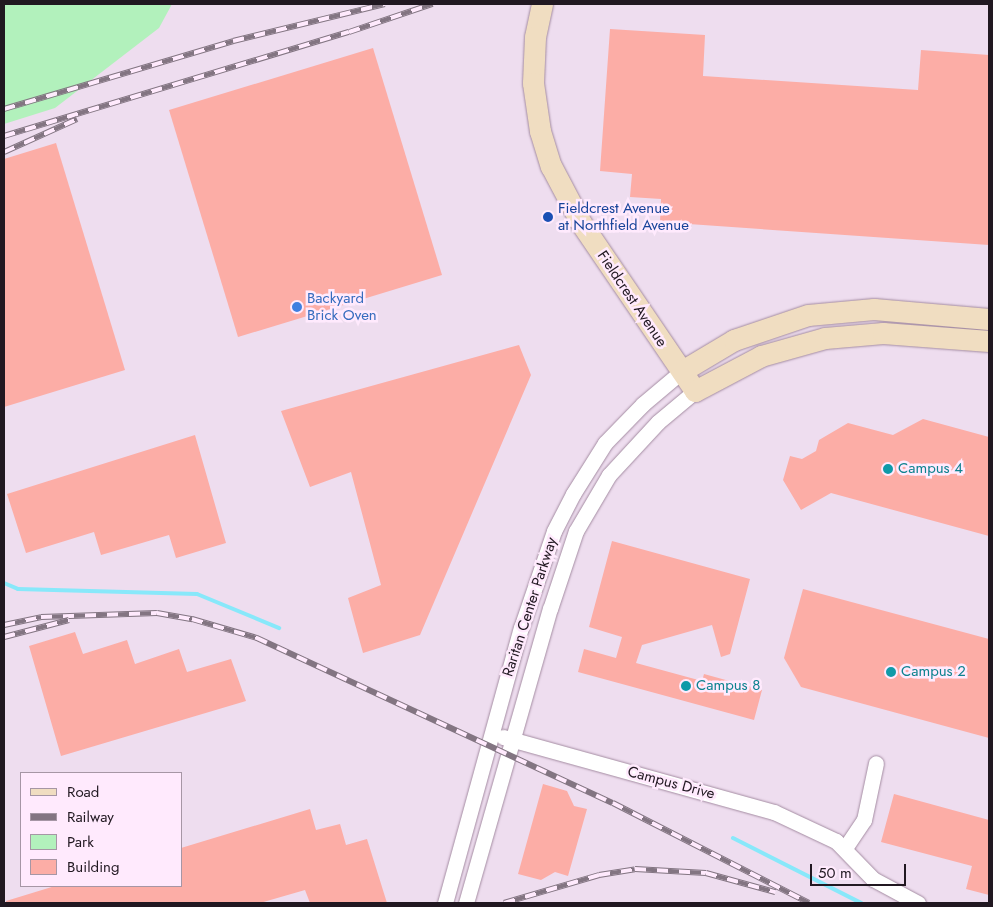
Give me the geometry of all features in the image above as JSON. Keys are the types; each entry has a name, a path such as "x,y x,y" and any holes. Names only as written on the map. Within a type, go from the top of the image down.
{"street":[{"name":"Fieldcrest Avenue","path":"542,4 535,37 533,83 546,155 569,204 695,391"},
{"name":"Raritan Center Parkway","path":"445,903 534,584 566,506 613,435 682,371 734,340 808,315 874,309 989,319"},
{"name":"Raritan Center Parkway","path":"466,903 564,566 585,512 624,457 695,391 761,356 824,338 883,333 989,341"},
{"name":"Campus Drive","path":"492,734 768,810 810,828 845,848 879,883 918,903"},
{"path":"845,848 864,820 876,763"}],"shaded area":[{"path":"129,4 989,4 989,903 4,903 4,86"}],"green space":[{"path":"4,4 172,4 159,28 55,108 4,124"}],"building":[{"path":"610,29 705,35 703,76 918,90 921,50 989,55 989,245 660,222 661,199 630,197 632,174 600,171"},
{"path":"373,48 442,275 238,337 169,110"},
{"path":"56,143 125,370 4,407 4,159"},
{"path":"519,345 531,375 420,635 363,653 348,598 381,585 351,472 310,487 281,411"},
{"name":"Campus 4","path":"923,419 989,437 989,536 831,493 801,510 783,480 790,456 802,459 816,451 819,440 848,423 893,435"},
{"path":"195,435 226,543 176,558 169,535 101,555 94,532 26,553 7,494"},
{"path":"612,541 750,579 730,654 721,657 712,625 642,645 636,663 702,681 704,674 762,690 754,720 578,672 584,649 616,658 622,637 589,627"},
{"name":"Campus 2","path":"803,589 989,639 989,738 801,687 784,658"},
{"path":"75,632 83,654 127,640 135,664 179,649 187,672 231,659 246,701 61,756 29,646"},
{"path":"543,784 567,791 574,806 587,809 568,876 555,872 541,880 518,874"},
{"path":"894,794 989,820 989,895 966,889 972,866 881,842"},
{"path":"310,809 316,830 340,824 346,845 367,839 387,903 310,903 305,890 260,903 6,903 6,901 52,887 182,887 182,848"}],"waterway":[{"path":"4,583 18,589 197,594 279,628"},
{"path":"733,838 861,903"}],"railway":[{"path":"4,109 233,41 385,4"},
{"path":"4,136 349,32 432,4"},
{"path":"4,152 77,119"},
{"path":"4,625 41,617 157,613 192,619 257,638 613,803 809,903"},
{"path":"4,637 69,620"},
{"path":"504,903 599,875 635,869 706,873 775,892"}],"place":[{"name":"Fieldcrest Avenue at Northfield Avenue","path":"548,217"},
{"name":"Backyard Brick Oven","path":"297,307"},
{"name":"Campus 4","path":"888,469"},
{"name":"Campus 2","path":"891,672"},
{"name":"Campus 8","path":"686,686"}]}
